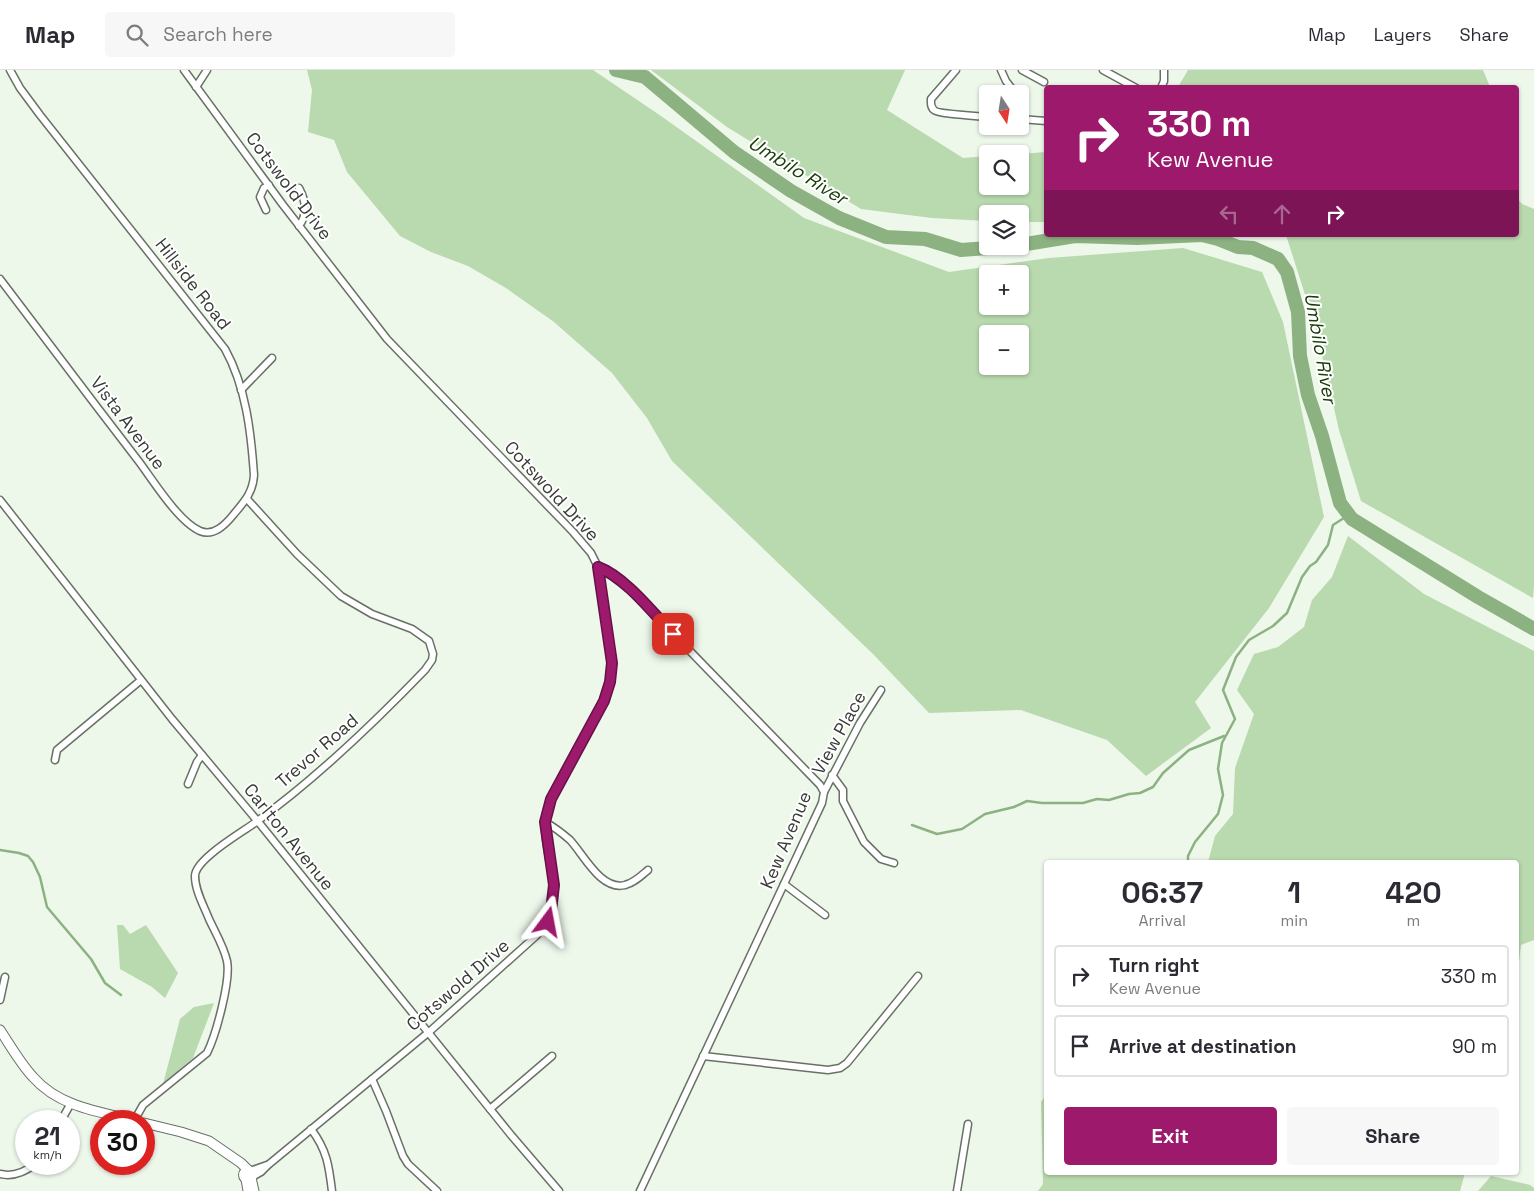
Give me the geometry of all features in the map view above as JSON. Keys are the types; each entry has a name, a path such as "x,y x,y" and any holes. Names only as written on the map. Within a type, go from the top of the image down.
{"street":[{"name":"Hillside Road","path":"10,70 20,88 40,115 225,349 234,365 247,414 254,475 254,485 247,499"},
{"name":"Cotswold Drive","path":"184,70 299,226 387,339 591,553 598,567 612,663 610,682 604,701 551,799 545,822 554,885 548,922 536,936 428,1032 268,1164 261,1172 249,1175"},
{"path":"196,87 207,70"},
{"path":"956,70 930,104 939,113 979,116"},
{"path":"1001,70 1009,85"},
{"path":"1022,70 1030,72 1044,82"},
{"path":"1103,70 1130,85"},
{"path":"1162,85 1164,70"},
{"path":"1029,120 1044,121"},
{"path":"266,210 260,197 264,188 269,185"},
{"path":"299,188 306,210 304,219 299,226"},
{"name":"Vista Avenue","path":"0,279 189,524 200,531 214,532 227,522 247,499"},
{"path":"241,390 272,358"},
{"name":"Trevor Road","path":"140,1110 143,1105 207,1053 212,1042 226,983 227,961 197,890 195,875 197,867 208,857 258,822 340,754 425,670 432,660 433,654 430,641 412,629 372,614 341,596 297,554 247,499"},
{"name":"Carlton Avenue","path":"0,500 141,680 559,1191"},
{"name":"Kew Avenue","path":"598,567 620,579 820,785 824,792 822,803 640,1191"},
{"path":"55,760 57,750 141,680"},
{"name":"View Place","path":"824,792 860,723 881,690"},
{"path":"188,784 202,755"},
{"path":"832,775 841,787 843,801 864,842 881,859 894,863"},
{"path":"545,822 560,831 602,880 610,884 624,886 648,870"},
{"path":"784,884 825,915"},
{"path":"703,1056 828,1070 840,1068 847,1063 918,976"},
{"path":"0,1000 5,977"},
{"path":"0,1030 32,1077 57,1097 96,1110"},
{"path":"490,1109 552,1056"},
{"path":"372,1079 403,1156 408,1164 437,1191"},
{"path":"67,1110 71,1103"},
{"path":"957,1191 968,1124"},
{"path":"155,1126 203,1138 215,1145 249,1175 254,1191"},
{"path":"311,1129 325,1152 332,1191"},
{"path":"0,1174 7,1176 15,1174"},
{"path":"248,1191 249,1175"}],"green space":[{"path":"307,70 593,70 804,218 949,272 979,268 979,315 1029,315 1029,265 999,265 1049,258 1183,248 1262,272 1283,322 1324,517 1269,608 1195,702 1211,728 1146,776 1107,740 1021,710 929,713 874,655 672,461 647,418 612,373 554,322 506,288 468,266 431,252 400,236 347,172 334,140 308,132 312,90"},
{"path":"651,70 905,70 887,110 963,158 979,157 979,195 1029,195 1029,153 1044,152 1044,222 1029,222 1029,205 979,205 979,221 932,218 861,209 727,127"},
{"path":"1188,70 1483,70 1489,85 1179,85"},
{"path":"1519,200 1522,204 1534,209 1533,598 1361,501 1339,430 1316,329 1287,237 1519,237"},
{"path":"1348,536 1424,594 1534,651 1534,940 1521,945 1519,962 1519,860 1209,860 1215,836 1233,814 1235,768 1254,714 1237,690 1254,654 1278,647 1304,627 1312,600 1332,577"},
{"path":"117,925 123,925 130,934 146,925 178,973 165,998 152,987 120,969"},
{"path":"214,1003 193,1058 163,1084 180,1019 194,1007"},
{"path":"1044,1098 1044,1175 1464,1175 1460,1191 1038,1191 1043,1184 1041,1102"},
{"path":"1491,1176 1530,1185 1534,1188 1534,1191 1478,1191"}],"waterway":[{"name":"Umbilo River","path":"616,70 645,77 734,152 791,191 839,218 886,237 925,239 961,250 979,249"},
{"name":"Umbilo River","path":"1029,244 1069,237"},
{"name":"Umbilo River","path":"1106,237 1159,237"},
{"name":"Umbilo River","path":"1210,237 1238,247 1253,248 1278,259 1287,272 1298,312 1300,356 1308,395 1322,436 1340,503 1352,519 1478,597 1534,629"},
{"path":"1188,860 1195,842 1218,814 1223,795 1218,769 1222,743 1235,719 1223,690 1236,657 1249,640 1273,626 1287,613 1302,577 1328,545 1333,525 1344,518 1346,512"},
{"path":"912,825 937,834 962,829 985,814 1014,807 1027,801 1083,803 1097,799 1109,800 1140,793 1153,787 1163,773 1189,750 1224,736"},
{"path":"0,850 28,856 40,877 47,907 91,959 105,983 121,995"}],"route":[{"path":"548,922 553,901 554,885 545,830 546,815 551,799 604,701 610,682 612,663 598,567 620,579 673,634"}]}
